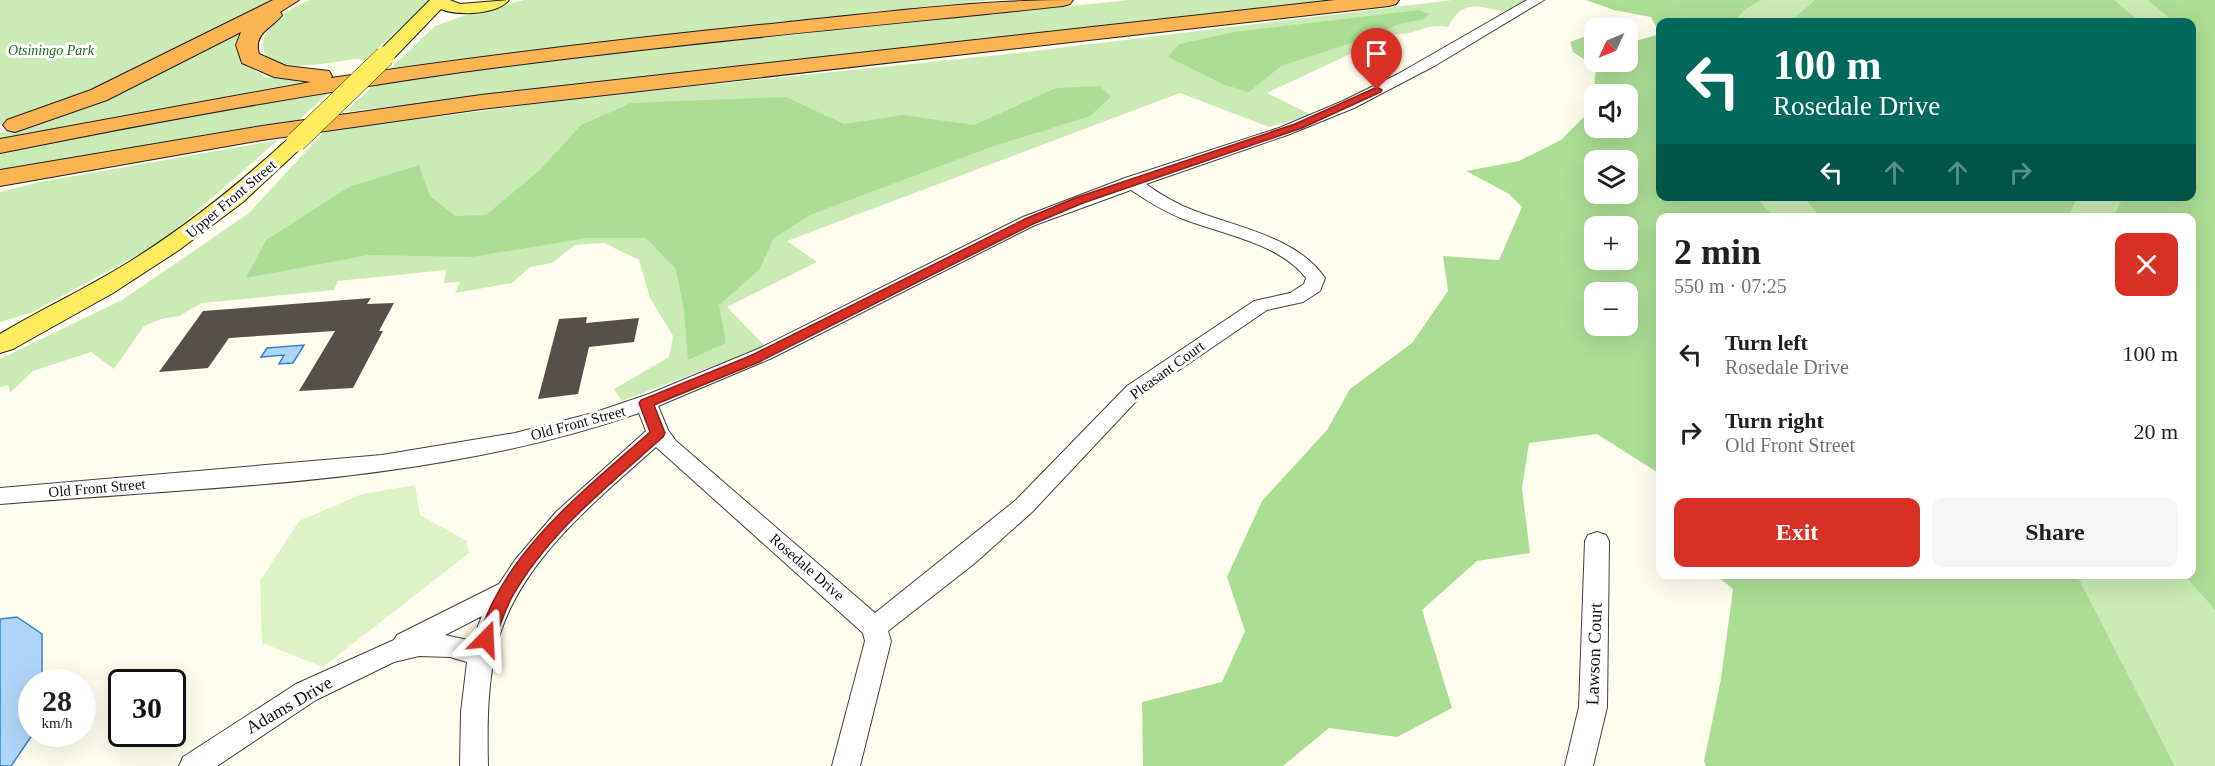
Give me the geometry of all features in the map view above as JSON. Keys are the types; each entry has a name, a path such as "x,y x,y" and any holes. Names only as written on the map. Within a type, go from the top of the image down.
{"highway":[{"path":"0,130 99,95 289,0"},
{"path":"301,0 270,16 252,30 246,45 250,58 270,69 298,75 427,71"},
{"path":"0,146 182,110 427,71 618,47 1063,0"},
{"path":"0,178 312,125 493,101 1389,0"},
{"path":"0,187 157,150"}],"main road":[{"name":"Upper Front Street","path":"415,27 414,25 440,0 446,6 462,8 482,6 500,0"},
{"name":"Upper Front Street","path":"6,339 109,287 171,247 246,190 415,27 462,8"}],"street":[{"name":"Old Front Street","path":"0,496 312,471 399,460 482,447 562,429 646,403 744,364 1029,221 1131,182 1323,116 1377,90 1537,0"},
{"name":"Pleasant Court","path":"874,628 966,556 1024,506 1090,434 1134,391 1160,371 1261,306 1296,298 1313,287 1316,278 1306,263 1281,249 1176,210 1131,182"},
{"name":"Rosedale Drive","path":"646,403 658,433 668,446 874,628"},
{"path":"474,766 482,655 491,623 507,591 534,554 573,509 658,433"},
{"name":"Lawson Court","path":"1580,766 1593,706 1597,541"},
{"name":"Adams Drive","path":"193,766 306,692 507,591"},
{"path":"846,766 878,640 874,628"},
{"name":"Adams Drive","path":"389,652 419,645 450,646 482,655"}],"green space":[{"name":"Otsiningo Park","path":"0,0 277,0 62,104 0,125"},
{"path":"310,0 430,0 365,60 353,59 300,66 273,63 266,56 263,45 269,28 293,8"},
{"path":"524,0 991,0 391,68 435,26"},
{"path":"1129,0 1337,0 345,112 375,84 559,59"},
{"path":"1452,0 1528,0 1504,12 1471,7 1459,12 1448,27 1434,26 1408,33 1393,34 1267,93 1312,115 1269,127 1180,93 787,241 817,262 727,307 765,346 622,401 614,389 669,357 673,336 650,298 639,260 604,243 575,245 552,263 530,267 512,283 455,293 460,282 444,283 446,270 338,281 334,290 202,303 179,316 161,319 144,326 114,369 91,352 33,371 10,393 8,385 0,387 0,359 122,300 249,213 325,131 598,96 1018,53"},
{"path":"1586,0 1762,0 1746,9 1738,18 1656,18 1656,26 1651,17 1614,10"},
{"path":"1762,0 2147,0 2169,18 1738,18 1746,9"},
{"path":"1815,0 2114,0 2135,18 1795,18"},
{"path":"2147,0 2215,0 2215,610 2188,579 2196,579 2196,213 2115,213 2121,201 2196,201 2196,18 2169,18"},
{"path":"1419,10 1429,14 1425,19 1399,24 1366,38 1281,66 1249,92 1225,85 1168,57 1179,44 1235,32"},
{"path":"254,22 238,42 241,61 265,77 306,81 0,141 0,133 67,113"},
{"path":"1656,35 1656,201 1760,201 1770,213 1656,213 1656,471 1597,434 1529,443 1522,488 1530,553 1477,561 1422,610 1452,708 1397,737 1329,728 1283,766 1143,766 1142,702 1222,682 1245,631 1227,577 1262,501 1327,430 1350,389 1412,343 1448,291 1443,256 1499,260 1522,207 1509,194 1466,171 1519,161 1561,140 1584,117 1584,138 1638,138 1638,84 1594,84 1596,72 1638,72 1638,40"},
{"path":"1584,37 1584,59 1573,52 1570,42"},
{"path":"1100,86 1111,97 1090,116 994,146 810,215 774,238 759,270 719,305 726,343 688,360 684,310 676,269 646,238 586,238 471,257 368,255 246,278 266,240 349,187 419,165 430,196 455,216 486,215 540,170 581,125 631,103 786,97 844,124 903,115 974,125 1056,88"},
{"path":"333,89 299,120 0,172 0,153"},
{"path":"278,140 163,241 31,313 0,322 0,192 40,182"},
{"path":"1760,201 2121,201 2115,213 1770,213"},
{"path":"1807,201 2075,201 2070,213 1817,213"},
{"path":"415,485 420,515 467,541 469,553 323,667 262,643 260,581 299,521 362,494"},
{"path":"1721,579 2079,579 2175,766 1706,766 1704,761 1721,679 1733,589"},
{"path":"2079,579 2188,579 2215,610 2215,766 2175,766"}],"water":[{"path":"304,345 293,363 279,364 284,355 261,357 267,348"},
{"path":"17,617 42,634 42,669 18,669 18,747 24,747 11,766 0,766 0,619"}],"building":[{"path":"371,298 367,304 394,303 379,331 383,331 353,388 299,391 335,331 229,338 208,368 159,372 203,311"},
{"path":"587,317 586,323 639,318 634,342 589,347 578,394 538,399 559,319"}],"route":[{"path":"486,639 491,623 507,591 534,554 573,509 658,433 646,403 734,369 1029,221 1131,182 1298,126 1377,90"}]}
